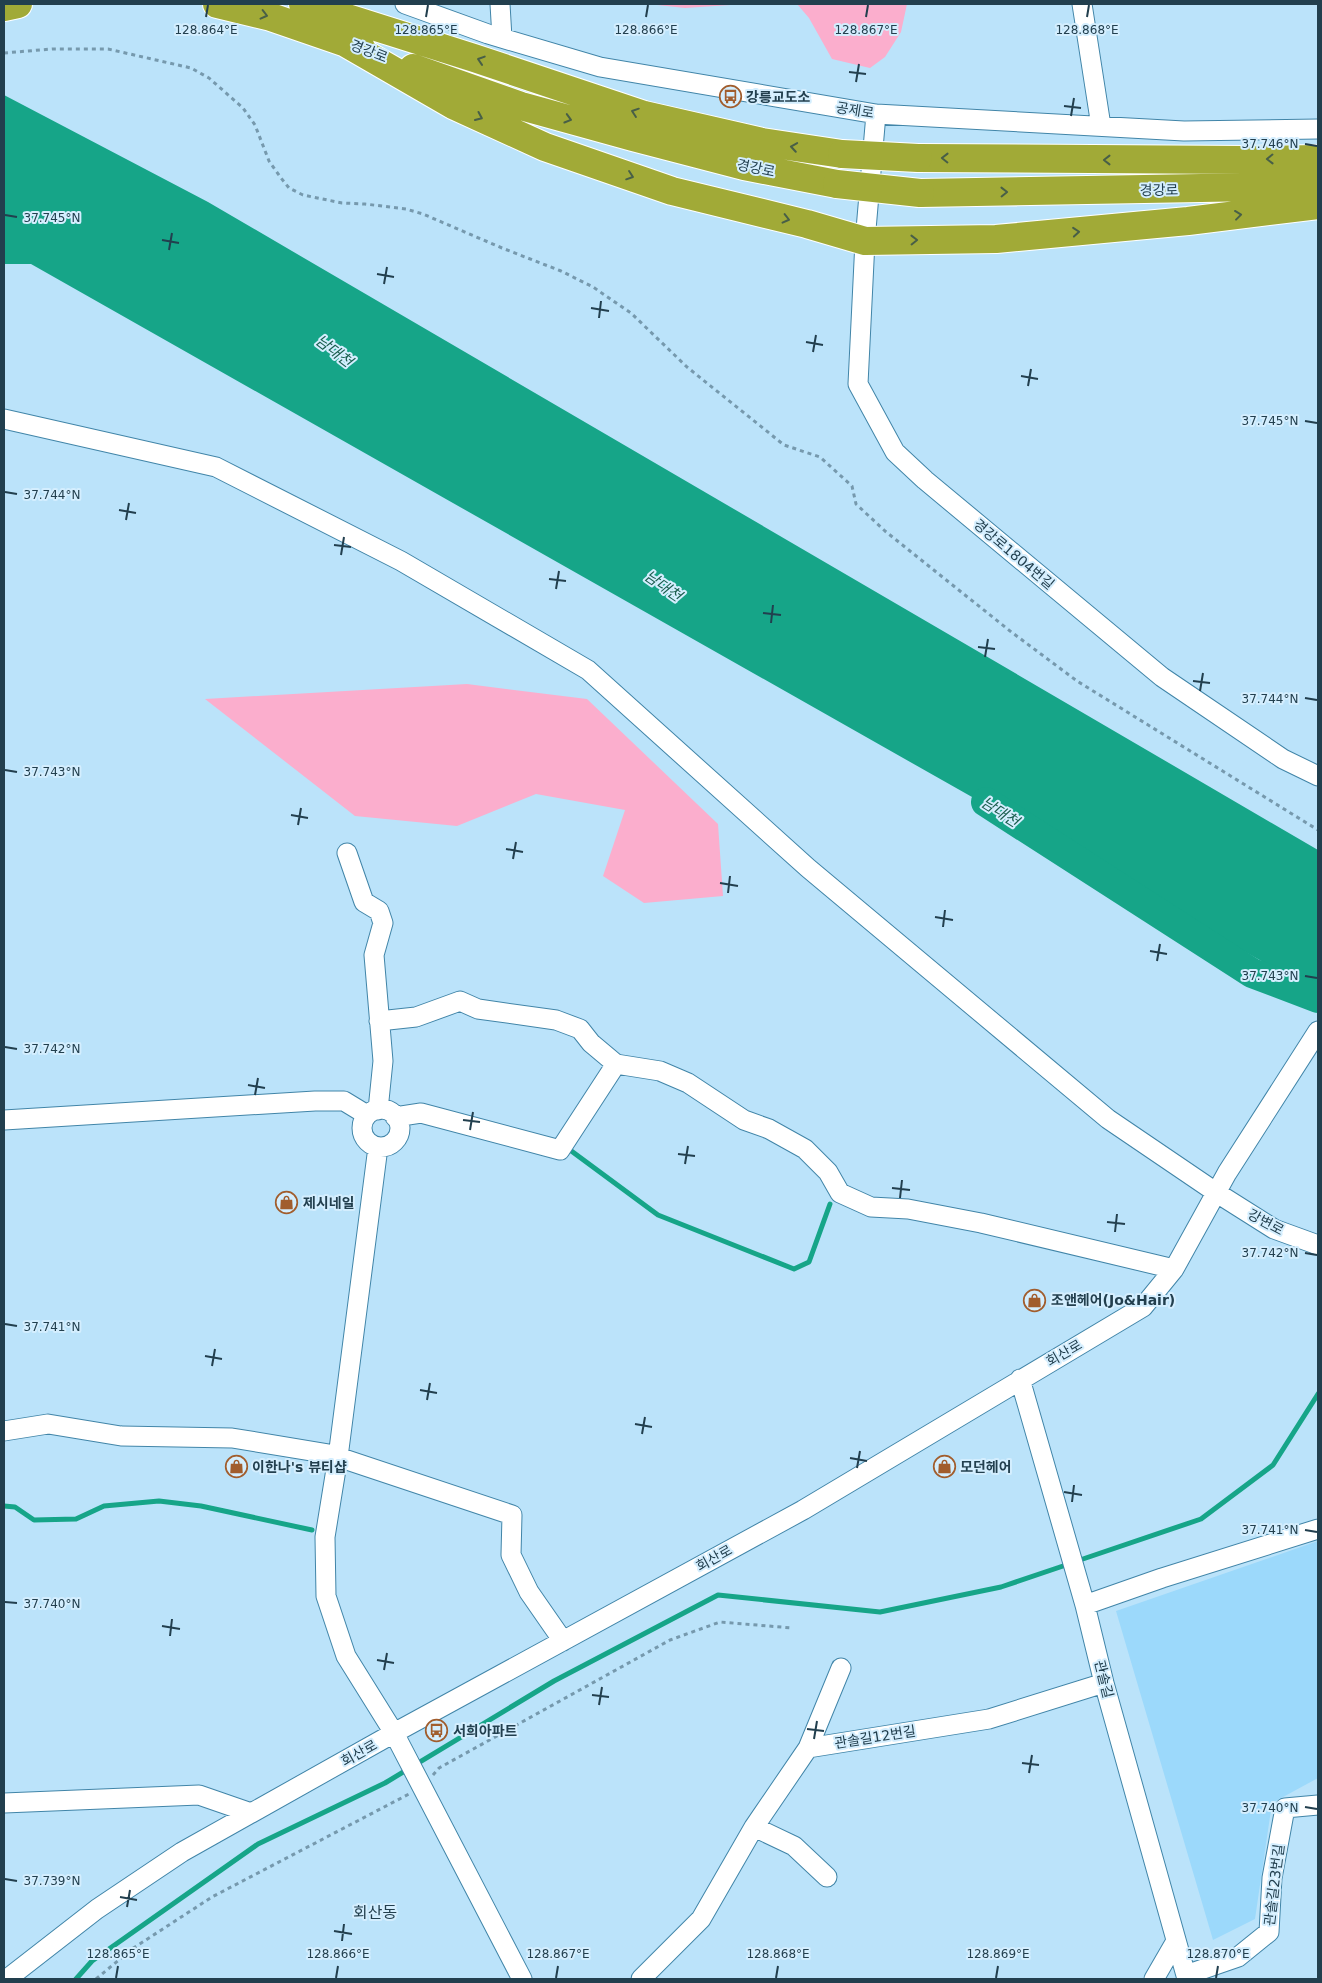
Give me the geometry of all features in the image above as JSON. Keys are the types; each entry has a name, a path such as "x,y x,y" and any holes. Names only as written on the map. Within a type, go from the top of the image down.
{"highway":[{"path":"4,7 18,4"},
{"name":"경강로","path":"217,4 271,17 521,106 744,166 837,184 920,193 1318,186"},
{"name":"경강로","path":"303,4 644,115 762,142 842,154 918,158 1318,159"},
{"path":"344,42 453,105 545,147 672,191 865,240 996,239 1188,222 1318,206"}],"street":[{"name":"공제로","path":"405,4 502,38 600,67 876,114 1184,132 1318,130"},
{"path":"500,4 502,38"},
{"path":"1082,4 1101,126"},
{"name":"경강로1804번길","path":"876,114 865,240 858,384 895,452 925,480 1162,677 1283,759 1318,776"},
{"name":"강변로","path":"4,420 216,467 401,561 588,670 808,868 1108,1118 1217,1193 1274,1229 1318,1245"},
{"path":"347,853 364,902 379,911 383,923 374,956 383,1061 380,1114"},
{"path":"380,1021 416,1016 460,1001 478,1009 556,1020 580,1029 591,1043 616,1064 660,1071 688,1083 744,1120 769,1129 805,1149 828,1172 840,1193 871,1207 908,1209 981,1223 1174,1269"},
{"name":"회산로","path":"7,1979 105,1904 182,1852 394,1732 803,1510 1143,1307 1174,1269 1227,1173 1318,1031"},
{"path":"4,1120 314,1101 344,1102 380,1114 421,1113 560,1150 616,1064"},
{"path":"380,1114 399,1129 395,1141 384,1147 378,1147 367,1142 362,1131 362,1125 380,1114"},
{"path":"378,1147 338,1456 325,1537 326,1596 346,1656 394,1732 522,1979"},
{"name":"관솔길","path":"1020,1379 1085,1605 1104,1683 1187,1977"},
{"path":"4,1432 48,1424 121,1436 232,1438 338,1456 512,1515 511,1555 529,1592 564,1641"},
{"path":"1085,1605 1162,1578 1318,1529"},
{"path":"641,1979 701,1919 754,1827 808,1748 841,1668"},
{"name":"관솔길12번길","path":"808,1748 989,1719 1104,1683"},
{"path":"4,1803 199,1795 251,1813"},
{"name":"관솔길23번길","path":"1187,1977 1238,1956 1269,1932 1272,1878 1285,1808 1318,1805"},
{"path":"754,1827 794,1846 827,1877"},
{"path":"1154,1979 1176,1941"}],"path":[{"path":"4,53 52,49 108,49 191,68 209,78 243,108 255,125 269,161 290,188 302,196 342,203 406,209 423,214 537,261 593,287 631,313 687,366 784,445 820,457 852,486 856,504 885,532 1062,670 1318,830"}],"shaded area":[{"path":"648,4 745,4 685,8"},
{"path":"797,4 907,4 901,32 885,57 870,68 832,59 809,18"},
{"path":"467,684 587,699 718,824 723,896 644,903 603,876 625,810 536,794 457,826 355,816 205,699"},
{"path":"1318,1541 1318,1778 1272,1803 1255,1919 1213,1940 1116,1611"}],"water":[{"path":"4,95 208,202 1318,850 1318,993 31,264 4,264"}],"waterway":[{"name":"남대천","path":"986,802 1252,973 1318,998"},
{"path":"570,1150 658,1215 794,1269 809,1262 830,1204"},
{"path":"1077,1561 1201,1519 1273,1465 1318,1394"},
{"path":"4,1506 15,1507 34,1520 76,1519 104,1506 159,1501 201,1506 312,1530"},
{"path":"76,1979 92,1961 258,1844 385,1783 554,1681 718,1595 880,1612 1001,1587 1069,1564"}],"place":[{"name":"강릉교도소","path":"730,97"},
{"name":"제시네일","path":"287,1203"},
{"name":"조앤헤어(Jo&Hair)","path":"1035,1300"},
{"name":"이한나's 뷰티샵","path":"236,1467"},
{"name":"모던헤어","path":"944,1467"},
{"name":"서희아파트","path":"437,1731"}],"district":[{"name":"회산동","path":"375,1912"}]}
